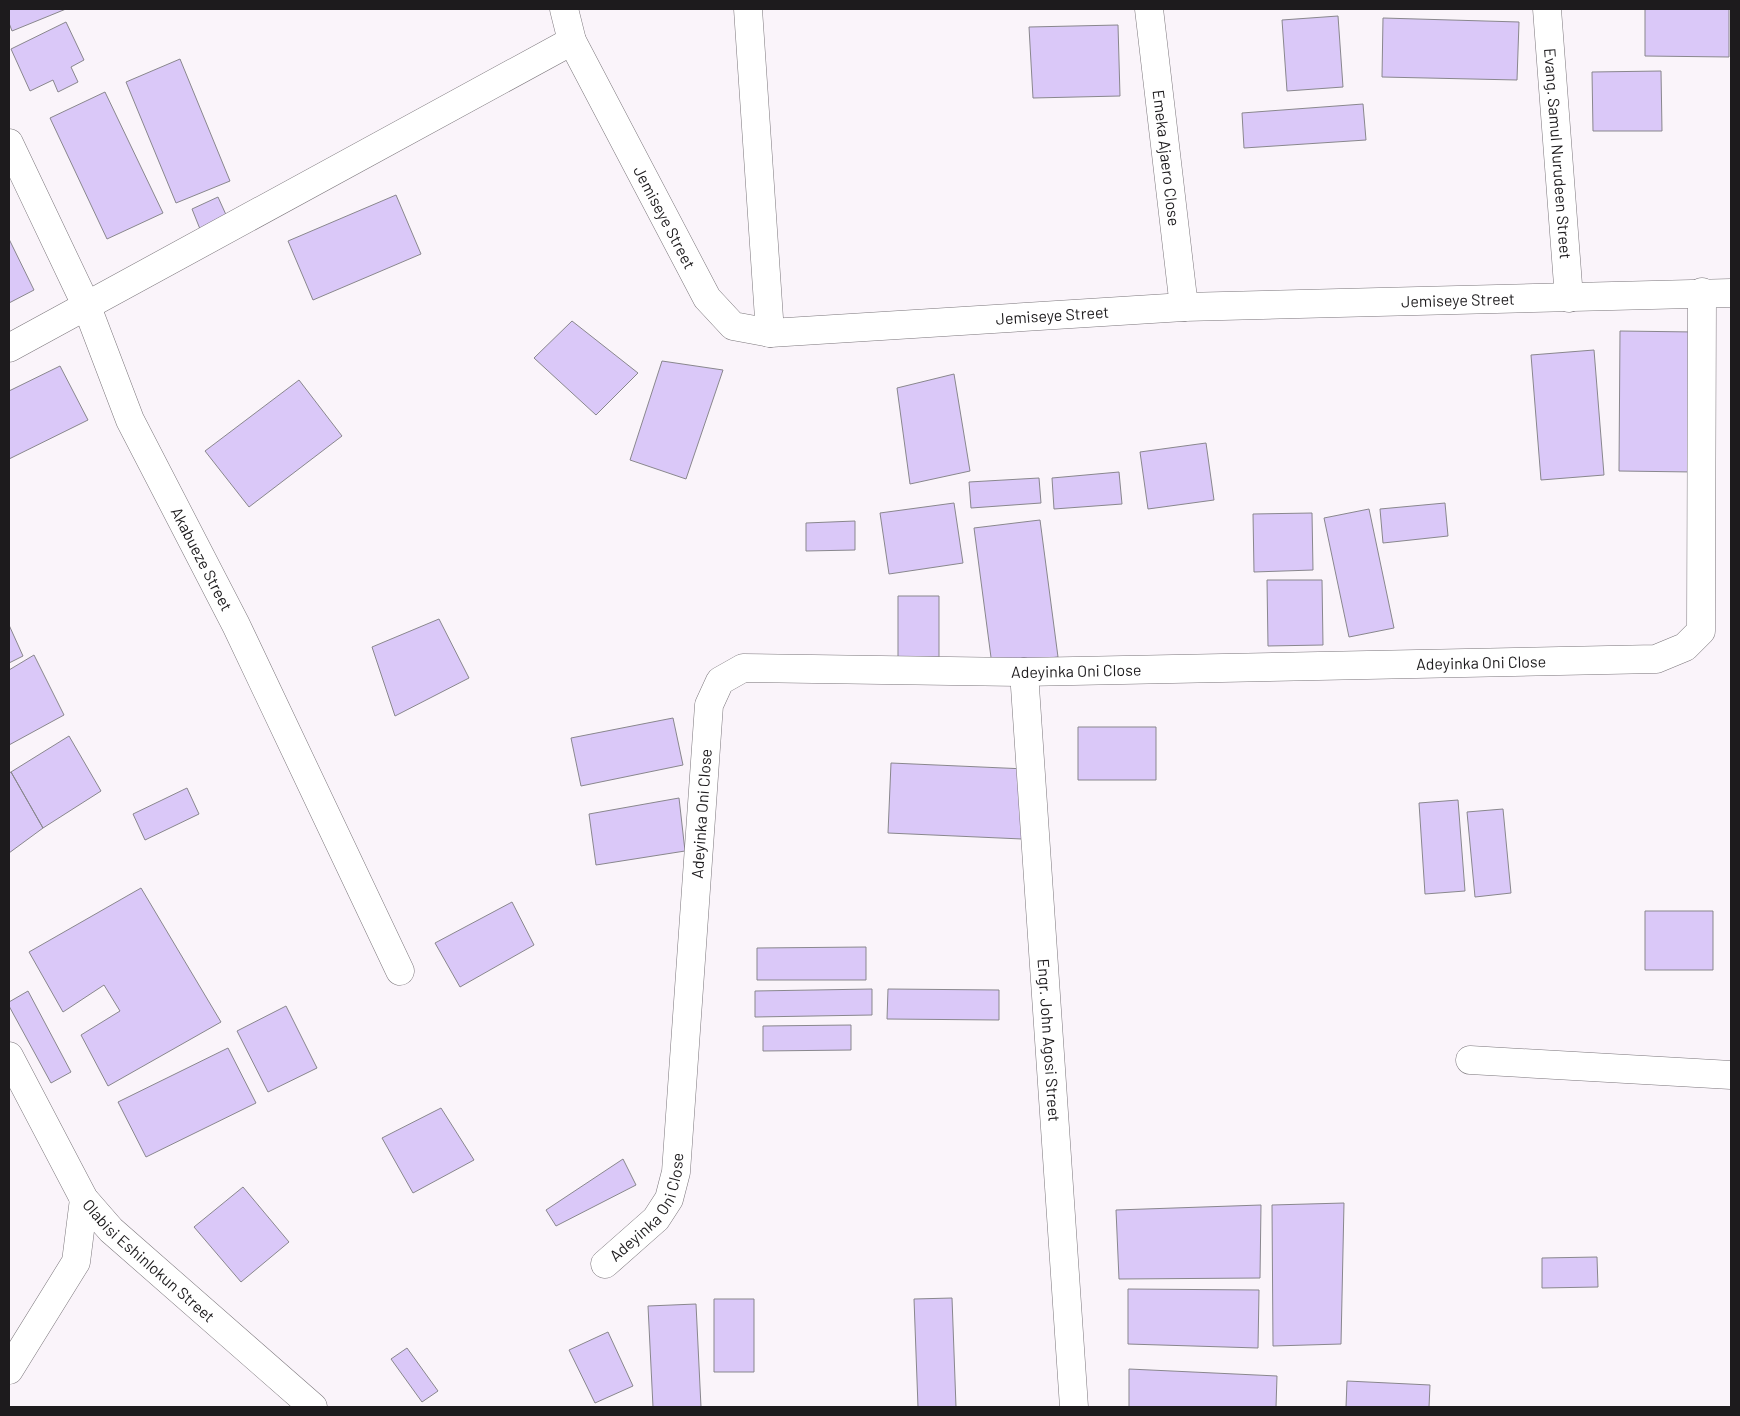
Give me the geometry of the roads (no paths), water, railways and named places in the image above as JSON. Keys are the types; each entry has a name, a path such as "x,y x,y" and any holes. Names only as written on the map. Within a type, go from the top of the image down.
{"street":[{"name":"Jemiseye Street","path":"564,9 572,41 707,298 733,326 770,333 1184,307 1569,298 1731,292"},
{"path":"748,9 770,333"},
{"name":"Emeka Ajaero Close","path":"1149,9 1184,307"},
{"name":"Evang. Samul Nurudeen Street","path":"1547,9 1569,298"},
{"path":"9,348 572,41"},
{"name":"Akabueze Street","path":"9,143 87,307 130,420 236,625 400,971"},
{"name":"Adeyinka Oni Close","path":"605,1264 656,1219 669,1199 676,1172 709,705 720,680 743,668 1024,672 1656,659 1685,647 1702,631 1702,292"},
{"name":"Engr. John Agosi Street","path":"1024,672 1074,1407"},
{"path":"9,1056 84,1199"},
{"path":"1470,1060 1731,1075"},
{"name":"Olabisi Eshinlokun Street","path":"9,1370 76,1262 84,1199"},
{"name":"Olabisi Eshinlokun Street","path":"84,1199 110,1230 313,1407"}]}
